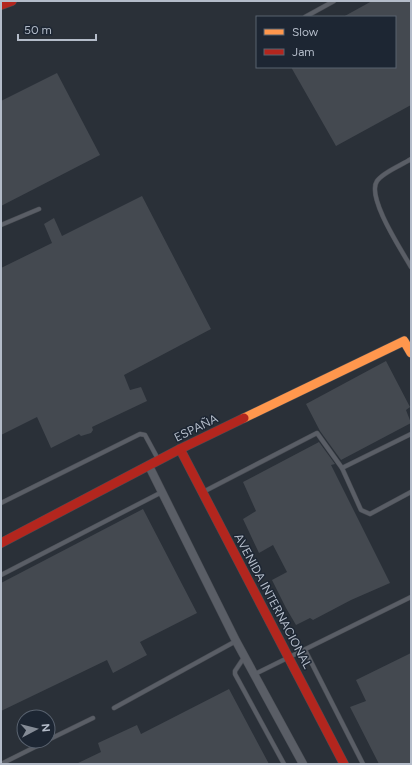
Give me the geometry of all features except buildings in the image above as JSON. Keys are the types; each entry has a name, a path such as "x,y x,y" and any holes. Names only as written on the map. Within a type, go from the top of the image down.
{"street":[{"path":"1,5 12,1"},
{"name":"ESPAÑA","path":"1,542 180,449 404,341 411,352"},
{"name":"AVENIDA INTERNACIONAL","path":"180,449 344,764"},
{"path":"149,466 236,641 303,764"}],"lane":[{"path":"307,16 334,1"},
{"path":"411,159 383,175 377,181 375,187 376,199 385,220 411,267"},
{"path":"1,225 39,209"},
{"path":"203,492 317,432 342,468 362,510 370,514 411,492"},
{"path":"1,503 140,434 145,436 159,460"},
{"path":"342,468 411,434"},
{"path":"1,575 162,492"},
{"path":"255,674 411,597"},
{"path":"114,708 236,641"},
{"path":"304,650 363,764"},
{"path":"245,656 235,671 235,674 284,764"},
{"path":"56,736 93,718"},
{"path":"1,764 31,749"}],"traffic: slow":[{"path":"244,418 404,341 411,353"}],"traffic: jam":[{"path":"1,5 12,1"},
{"path":"1,543 180,449 244,418"},
{"path":"180,449 344,764"}]}
